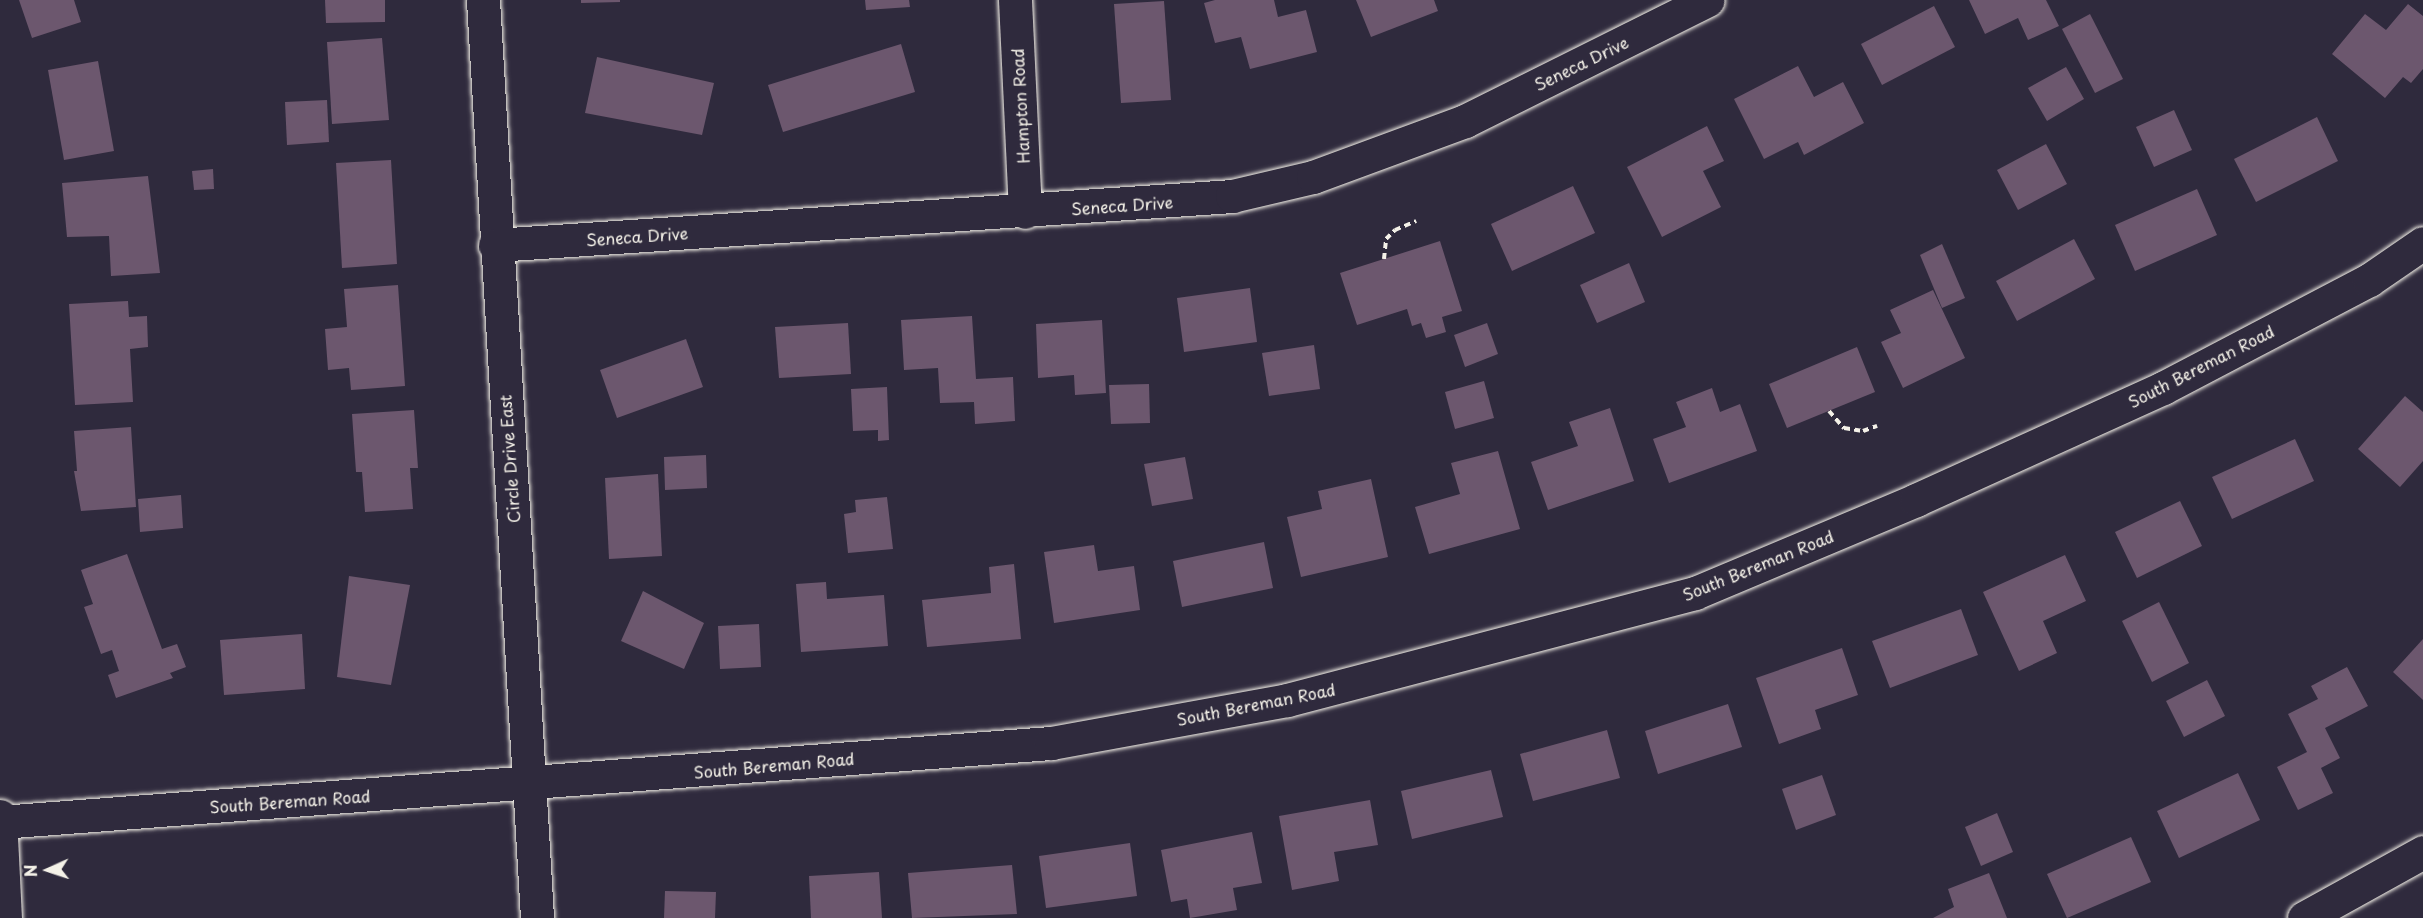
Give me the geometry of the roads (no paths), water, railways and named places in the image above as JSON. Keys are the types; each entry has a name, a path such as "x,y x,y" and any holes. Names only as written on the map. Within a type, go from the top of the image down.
{"street":[{"name":"Circle Drive East","path":"483,0 495,245 537,918"},
{"name":"Hampton Road","path":"1015,0 1025,212"},
{"name":"Seneca Drive","path":"495,245 1025,212 1232,196 1313,177 1465,121 1708,0"},
{"name":"South Bereman Road","path":"0,822 530,784 1051,743 1287,700 1683,597 1916,500 2163,388 2368,280 2423,243"},
{"path":"0,816 5,918"},
{"path":"2304,918 2423,852"}]}
